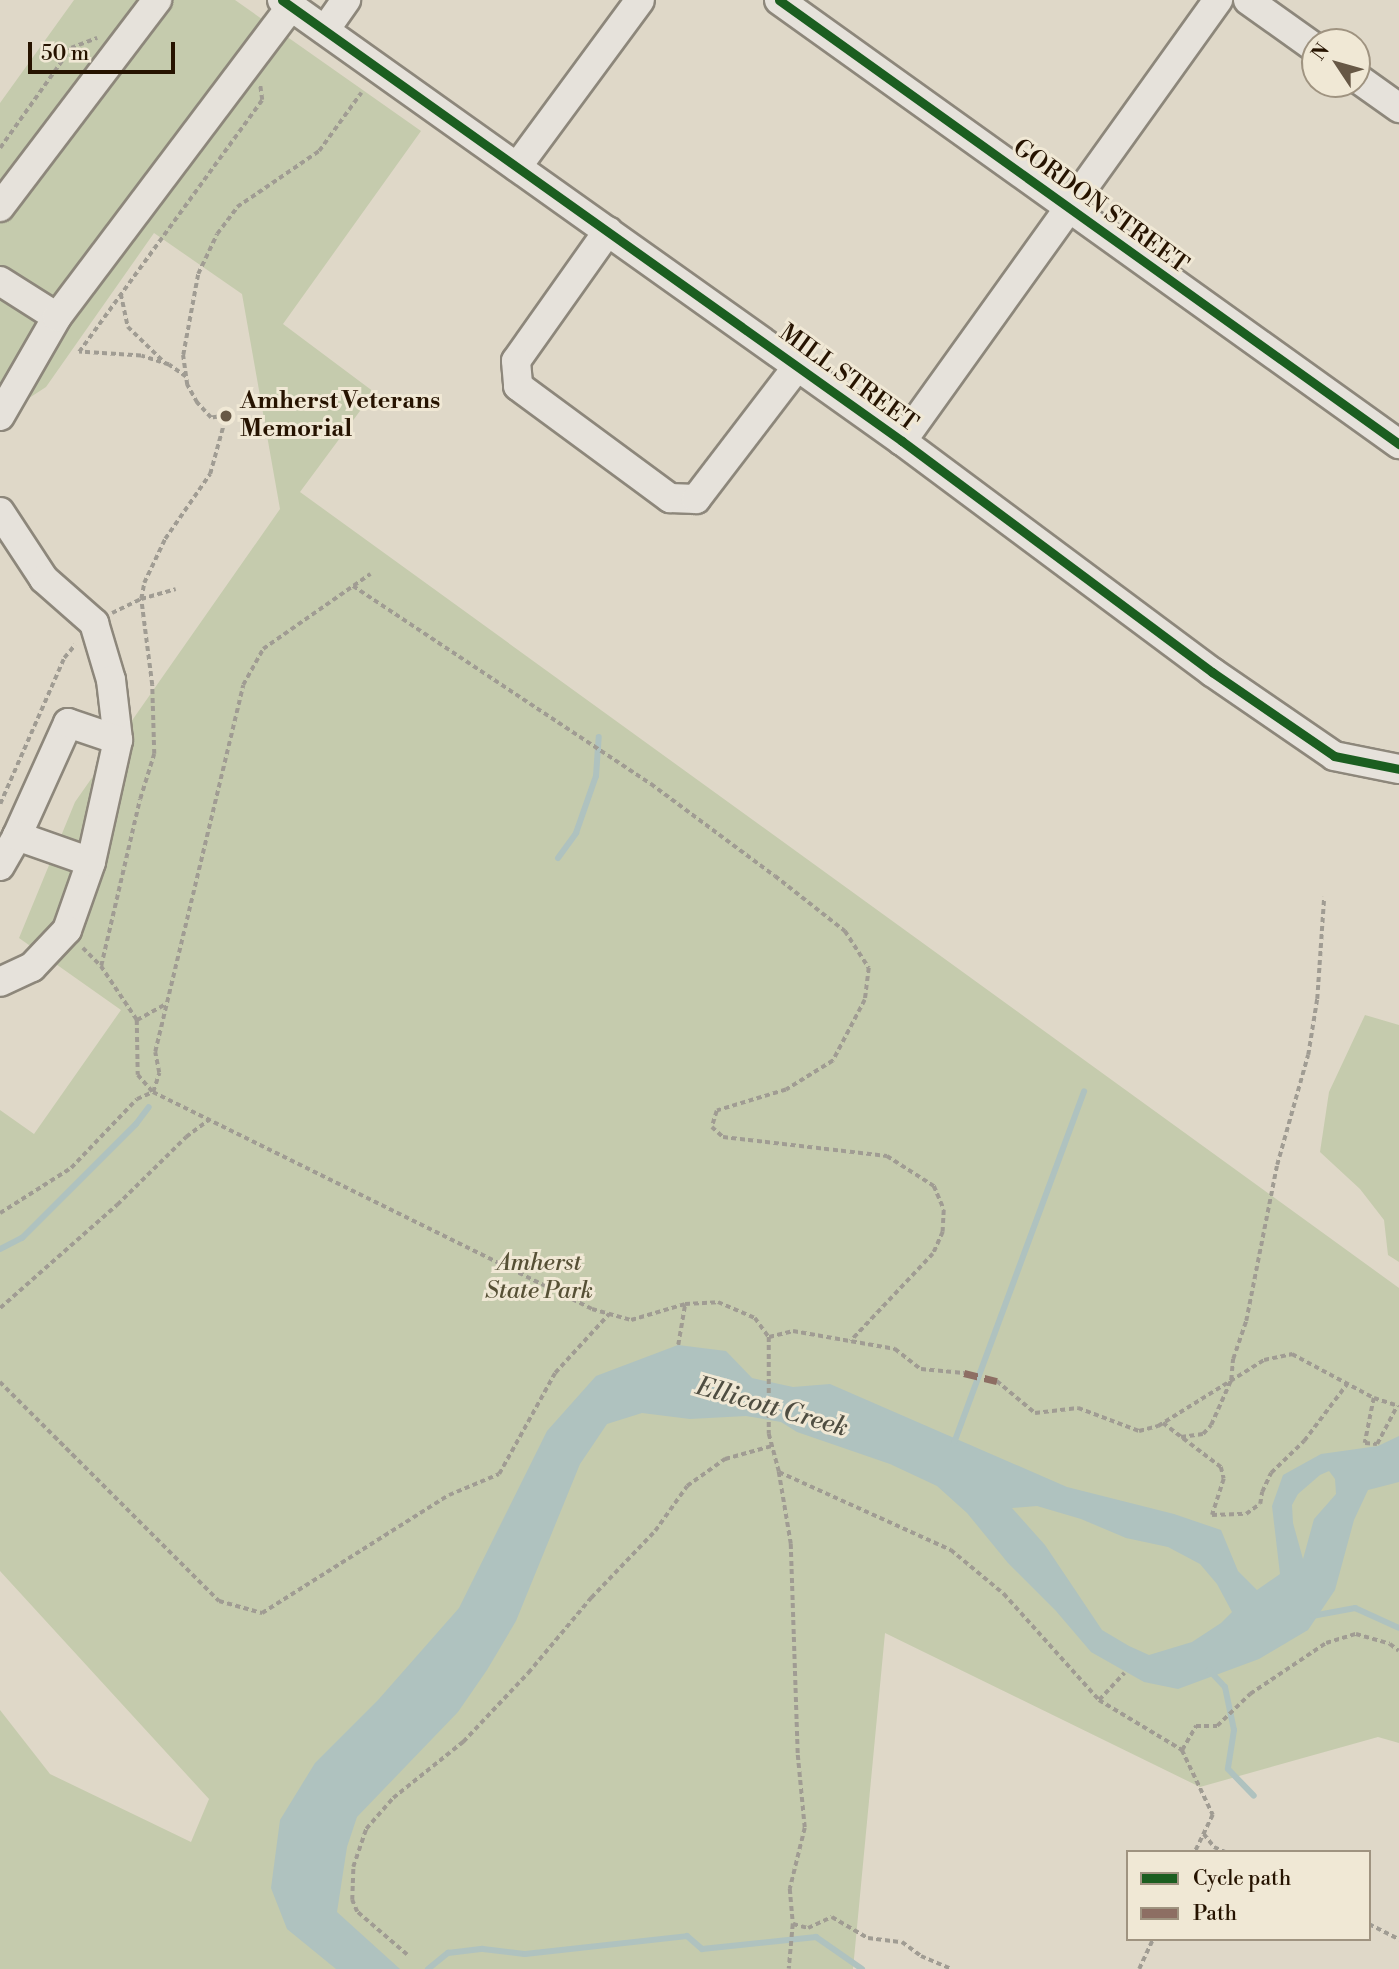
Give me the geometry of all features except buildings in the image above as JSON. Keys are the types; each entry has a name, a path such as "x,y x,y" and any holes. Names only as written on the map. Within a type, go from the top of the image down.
{"street":[{"path":"0,207 157,0"},
{"path":"325,30 346,0"},
{"path":"517,167 640,0"},
{"name":"GORDON STREET","path":"779,0 1399,444"},
{"path":"902,441 1218,0"},
{"path":"1248,0 1301,38"},
{"path":"0,416 57,317 286,3"},
{"name":"MILL STREET","path":"286,3 902,441 1212,672 1334,756 1398,767"},
{"path":"1371,88 1399,108"},
{"path":"608,231 516,361 517,386 670,498 696,499 797,367"},
{"path":"0,281 57,317"},
{"path":"0,512 44,579 94,623 111,680 118,740 92,862 67,930 32,967 0,982"},
{"path":"0,866 17,836 68,723 118,740"},
{"path":"17,836 92,862"}],"path":[{"path":"0,148 71,48 96,40 101,32"},
{"path":"167,364 142,356 79,352 262,100 259,78"},
{"path":"101,967 140,799 155,754 152,685 141,599 144,583 165,538 210,474 226,416 211,418 197,403 186,378 183,355 198,274 217,234 237,207 319,151 361,93"},
{"path":"121,294 128,327 186,378"},
{"path":"153,1092 159,1073 155,1052 243,685 264,649 370,574"},
{"path":"353,586 651,784 845,931 857,949 869,968 865,1000 833,1060 786,1090 717,1111 712,1127 723,1137 887,1156 934,1186 944,1209 943,1232 933,1254 850,1341"},
{"path":"0,804 64,658 94,623 141,599 176,589"},
{"path":"1181,1437 1203,1434 1211,1425 1231,1380 1233,1359 1246,1321 1277,1165 1308,1055 1317,999 1324,897"},
{"path":"67,930 101,967 137,1020 138,1075 153,1092 592,1309 631,1320 685,1304 718,1303 755,1318 769,1337 772,1381 769,1434 779,1472 791,1544 798,1755 805,1828 790,1889 793,1931 789,1969"},
{"path":"137,1020 167,1003"},
{"path":"0,1213 71,1168 136,1099 153,1092"},
{"path":"0,1308 117,1205 186,1137 210,1119"},
{"path":"678,1345 685,1304"},
{"path":"0,1382 219,1601 262,1613 449,1495 499,1474 555,1373 609,1314"},
{"path":"769,1337 793,1331 895,1349 921,1369 964,1373"},
{"path":"997,1381 1035,1413 1078,1408 1139,1431 1163,1423 1264,1360 1292,1354 1374,1398 1398,1406 1377,1444 1365,1443 1374,1398"},
{"path":"1163,1423 1221,1467 1224,1479 1212,1514 1246,1514 1261,1504 1262,1492 1271,1473 1304,1441 1347,1384"},
{"path":"407,1955 357,1912 352,1900 353,1867 366,1829 393,1798 463,1742 528,1673 592,1598 655,1531 687,1486 725,1459 772,1446"},
{"path":"779,1472 951,1550 1004,1594 1100,1700 1182,1750 1213,1815 1196,1850"},
{"path":"1182,1750 1196,1726 1217,1726 1251,1694 1326,1643 1356,1634 1390,1644 1399,1651"},
{"path":"1100,1700 1124,1673"},
{"path":"1204,1834 1214,1847 1221,1850"},
{"path":"793,1924 808,1928 832,1917 868,1938 902,1942 921,1956 952,1969"},
{"path":"1371,1925 1399,1939"},
{"path":"1139,1969 1152,1941"}],"green space":[{"name":"Amherst State Park","path":"74,0 235,0 421,131 283,324 374,392 300,492 1399,1288 1399,1743 1378,1737 1200,1787 885,1633 853,1969 0,1969 0,1710 50,1774 191,1842 209,1799 0,1571 0,1110 34,1134 121,1010 19,938 75,802 280,509 242,294 154,233 46,387 0,417 0,103"},
{"path":"1365,1015 1399,1025 1399,1262 1388,1255 1384,1220 1360,1189 1320,1152 1329,1092"}],"water":[{"name":"Ellicott Creek","path":"678,1345 726,1351 752,1378 793,1387 830,1384 1067,1487 1174,1514 1221,1530 1238,1571 1257,1590 1280,1574 1272,1506 1283,1475 1321,1454 1378,1446 1399,1436 1399,1482 1368,1490 1354,1520 1335,1590 1308,1630 1259,1659 1178,1689 1144,1682 1091,1652 1056,1611 1008,1563 967,1513 937,1486 890,1464 797,1432 781,1422 746,1416 690,1419 642,1413 607,1424 580,1464 516,1621 487,1670 458,1712 357,1817 347,1847 337,1912 400,1969 336,1969 287,1929 271,1888 280,1820 315,1763 378,1700 459,1608 547,1431 596,1376","holes":["1329,1471 1335,1479 1336,1494 1314,1519 1303,1559 1293,1523 1292,1505 1298,1494 1320,1475","1037,1506 1081,1519 1126,1538 1168,1547 1200,1564 1217,1584 1232,1612 1221,1623 1192,1642 1149,1655 1129,1646 1102,1630 1045,1545 1012,1508"]}],"waterway":[{"path":"558,858 576,833 596,776 599,737"},
{"path":"954,1443 1084,1091"},
{"path":"0,1249 22,1238 136,1124 149,1107"},
{"path":"1312,1616 1355,1608 1399,1628"},
{"path":"1209,1670 1225,1687 1234,1730 1228,1769 1254,1796"},
{"path":"428,1969 448,1953 483,1949 525,1954 687,1936 702,1949 816,1937 862,1969"}],"marked path":[{"path":"964,1373 997,1381"}],"cycle path":[{"path":"282,0 902,441 1212,672 1334,756 1399,769"},
{"path":"779,0 1399,444"}],"place":[{"name":"Amherst Veterans Memorial","path":"226,416"}]}
